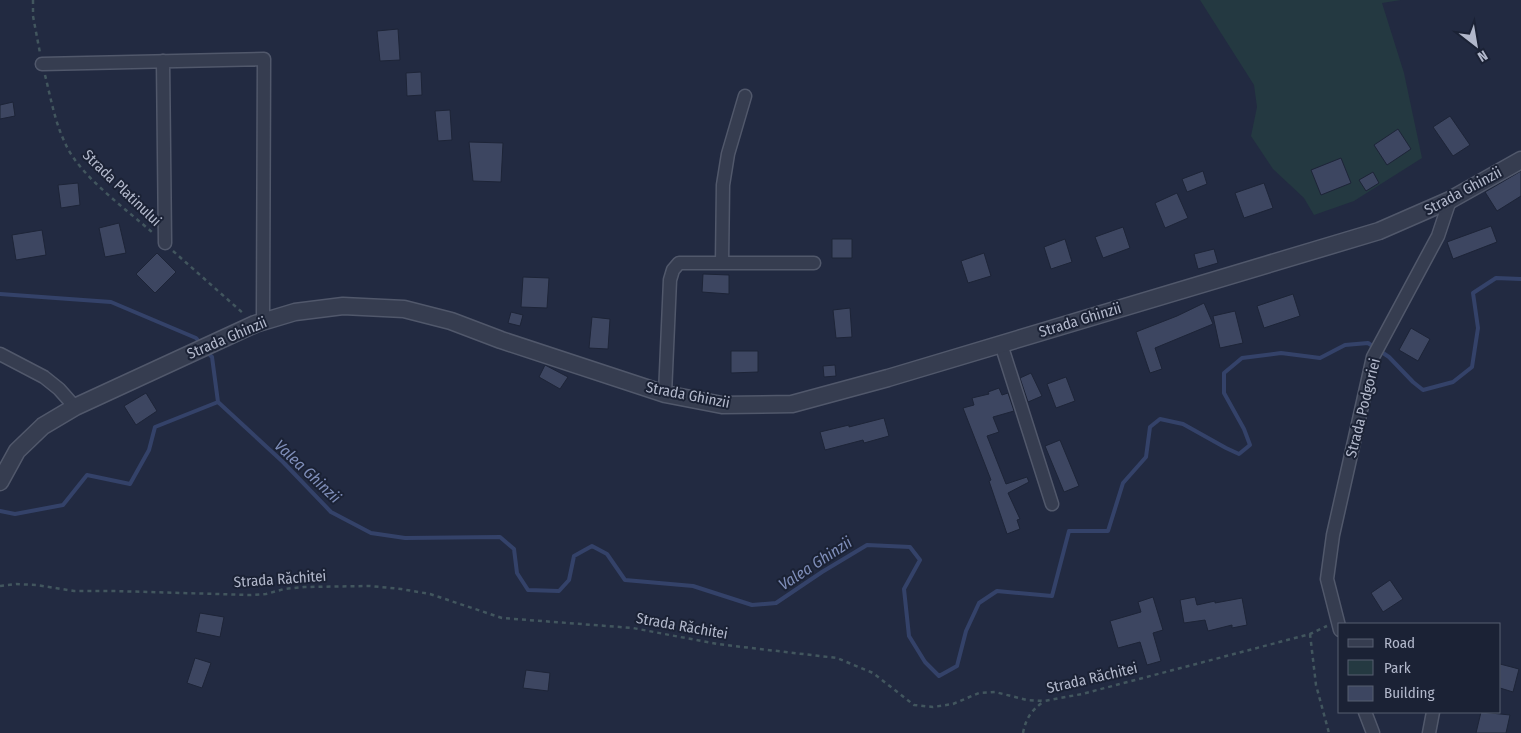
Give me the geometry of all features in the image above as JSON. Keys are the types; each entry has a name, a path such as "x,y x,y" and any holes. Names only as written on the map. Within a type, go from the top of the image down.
{"street":[{"path":"42,64 264,59 259,323"},
{"path":"163,61 165,244"},
{"path":"722,263 723,186 728,154 745,96"},
{"name":"Strada Ghinzii","path":"0,482 17,451 43,426 75,406 259,323 295,312 343,306 404,309 451,321 501,340 665,394 722,405 792,404 888,378 1379,231 1450,200 1521,160"},
{"name":"Strada Podgoriei","path":"1338,626 1327,579 1333,536 1373,357 1438,236 1450,200"},
{"path":"665,394 670,280 673,270 679,263 814,263"},
{"path":"1001,344 1052,504"},
{"path":"0,354 44,377 75,406"},
{"path":"1365,713 1373,733"},
{"path":"1430,733 1433,713"}],"path":[{"name":"Strada Platinului","path":"33,0 33,16 42,64 58,128 77,162 95,181 165,244 259,323"},
{"name":"Strada Răchitei","path":"0,586 23,584 74,591 251,595 304,587 370,586 401,589 430,594 502,618 633,628 717,644 837,658 873,673 914,705 933,707 953,704 979,694 995,692 1027,700 1044,701 1082,694 1338,626"},
{"path":"1310,634 1316,685 1330,733"},
{"path":"1023,733 1026,721 1032,711 1044,701"}],"green space":[{"path":"1200,0 1401,0 1382,3 1404,73 1422,158 1354,201 1314,215 1304,198 1273,169 1251,136 1257,107 1254,85"}],"building":[{"path":"398,29 400,60 380,61 377,31"},
{"path":"421,72 422,95 407,96 406,73"},
{"path":"13,102 15,116 0,119 0,105"},
{"path":"450,110 452,140 438,141 435,111"},
{"path":"1450,116 1470,145 1453,156 1433,127"},
{"path":"1398,129 1411,149 1387,165 1374,145"},
{"path":"469,142 503,143 501,182 473,181"},
{"path":"1341,158 1351,183 1321,195 1311,170"},
{"path":"1203,171 1207,184 1187,192 1182,179"},
{"path":"1521,171 1521,196 1497,211 1485,192"},
{"path":"1373,172 1379,183 1366,191 1359,180"},
{"path":"78,183 80,205 61,208 58,185"},
{"path":"1264,183 1273,208 1244,218 1235,193"},
{"path":"1177,193 1188,218 1165,228 1155,203"},
{"path":"119,223 126,253 105,257 99,228"},
{"path":"1491,226 1497,242 1453,259 1447,242"},
{"path":"1123,227 1130,248 1103,258 1095,237"},
{"path":"42,230 46,255 16,260 12,235"},
{"path":"832,239 852,239 852,258 832,258"},
{"path":"1065,239 1072,262 1051,269 1044,247"},
{"path":"1214,249 1218,263 1198,269 1194,254"},
{"path":"157,253 176,272 155,293 136,274"},
{"path":"984,253 991,276 968,283 961,261"},
{"path":"703,274 729,275 729,294 702,292"},
{"path":"523,277 549,278 547,308 521,307"},
{"path":"1293,294 1300,316 1264,328 1257,306"},
{"path":"1204,303 1213,324 1155,348 1162,369 1150,373 1136,332"},
{"path":"850,308 852,337 836,338 833,310"},
{"path":"1235,311 1243,343 1220,348 1213,316"},
{"path":"511,312 523,315 520,326 508,323"},
{"path":"592,317 610,319 608,349 589,348"},
{"path":"1411,328 1430,339 1418,361 1399,350"},
{"path":"731,351 758,351 758,372 731,373"},
{"path":"545,365 568,377 560,389 539,377"},
{"path":"835,365 836,376 824,377 823,366"},
{"path":"1031,373 1042,396 1028,402 1020,378"},
{"path":"1066,377 1075,401 1056,408 1047,384"},
{"path":"999,388 1002,395 1008,393 1014,411 993,417 999,432 987,436 1006,484 1027,477 1029,482 1008,493 1020,519 1017,520 1020,529 1007,534 989,481 991,480 963,408 974,405 972,398 989,394 988,392"},
{"path":"146,393 157,411 136,425 124,406"},
{"path":"884,418 889,436 864,443 863,440 825,450 820,432"},
{"path":"1060,440 1079,486 1064,492 1045,446"},
{"path":"1390,580 1403,599 1383,612 1371,593"},
{"path":"1153,597 1163,630 1153,633 1161,661 1147,665 1140,642 1118,648 1110,621 1141,612 1138,602"},
{"path":"1195,597 1197,605 1242,598 1247,625 1232,628 1232,625 1208,631 1205,620 1184,623 1180,600"},
{"path":"200,613 224,617 220,637 196,632"},
{"path":"195,658 211,663 202,688 187,683"},
{"path":"1501,664 1519,669 1513,692 1501,688"},
{"path":"526,670 550,673 548,691 523,688"},
{"path":"1481,713 1510,715 1506,733 1476,733"}],"waterway":[{"name":"Valea Ghinzii","path":"0,511 15,514 63,505 87,475 130,484 149,450 155,427 218,402 283,462 331,512 371,533 405,538 500,537 514,549 517,573 528,590 559,591 569,580 574,556 592,546 607,554 625,580 693,586 752,605 776,603 867,545 910,547 920,560 904,589 909,636 925,662 939,676 957,666 966,631 979,603 997,591 1052,596 1069,531 1108,531 1123,483 1146,457 1150,427 1160,419 1183,424 1239,454 1250,445 1244,429 1224,393 1224,373 1242,358 1281,353 1320,358 1345,345 1368,343 1389,357 1423,390 1453,382 1472,367 1478,328 1473,293 1496,278 1521,279"},
{"path":"0,294 111,302 196,338 202,345"},
{"path":"206,351 212,357 218,402"}]}
